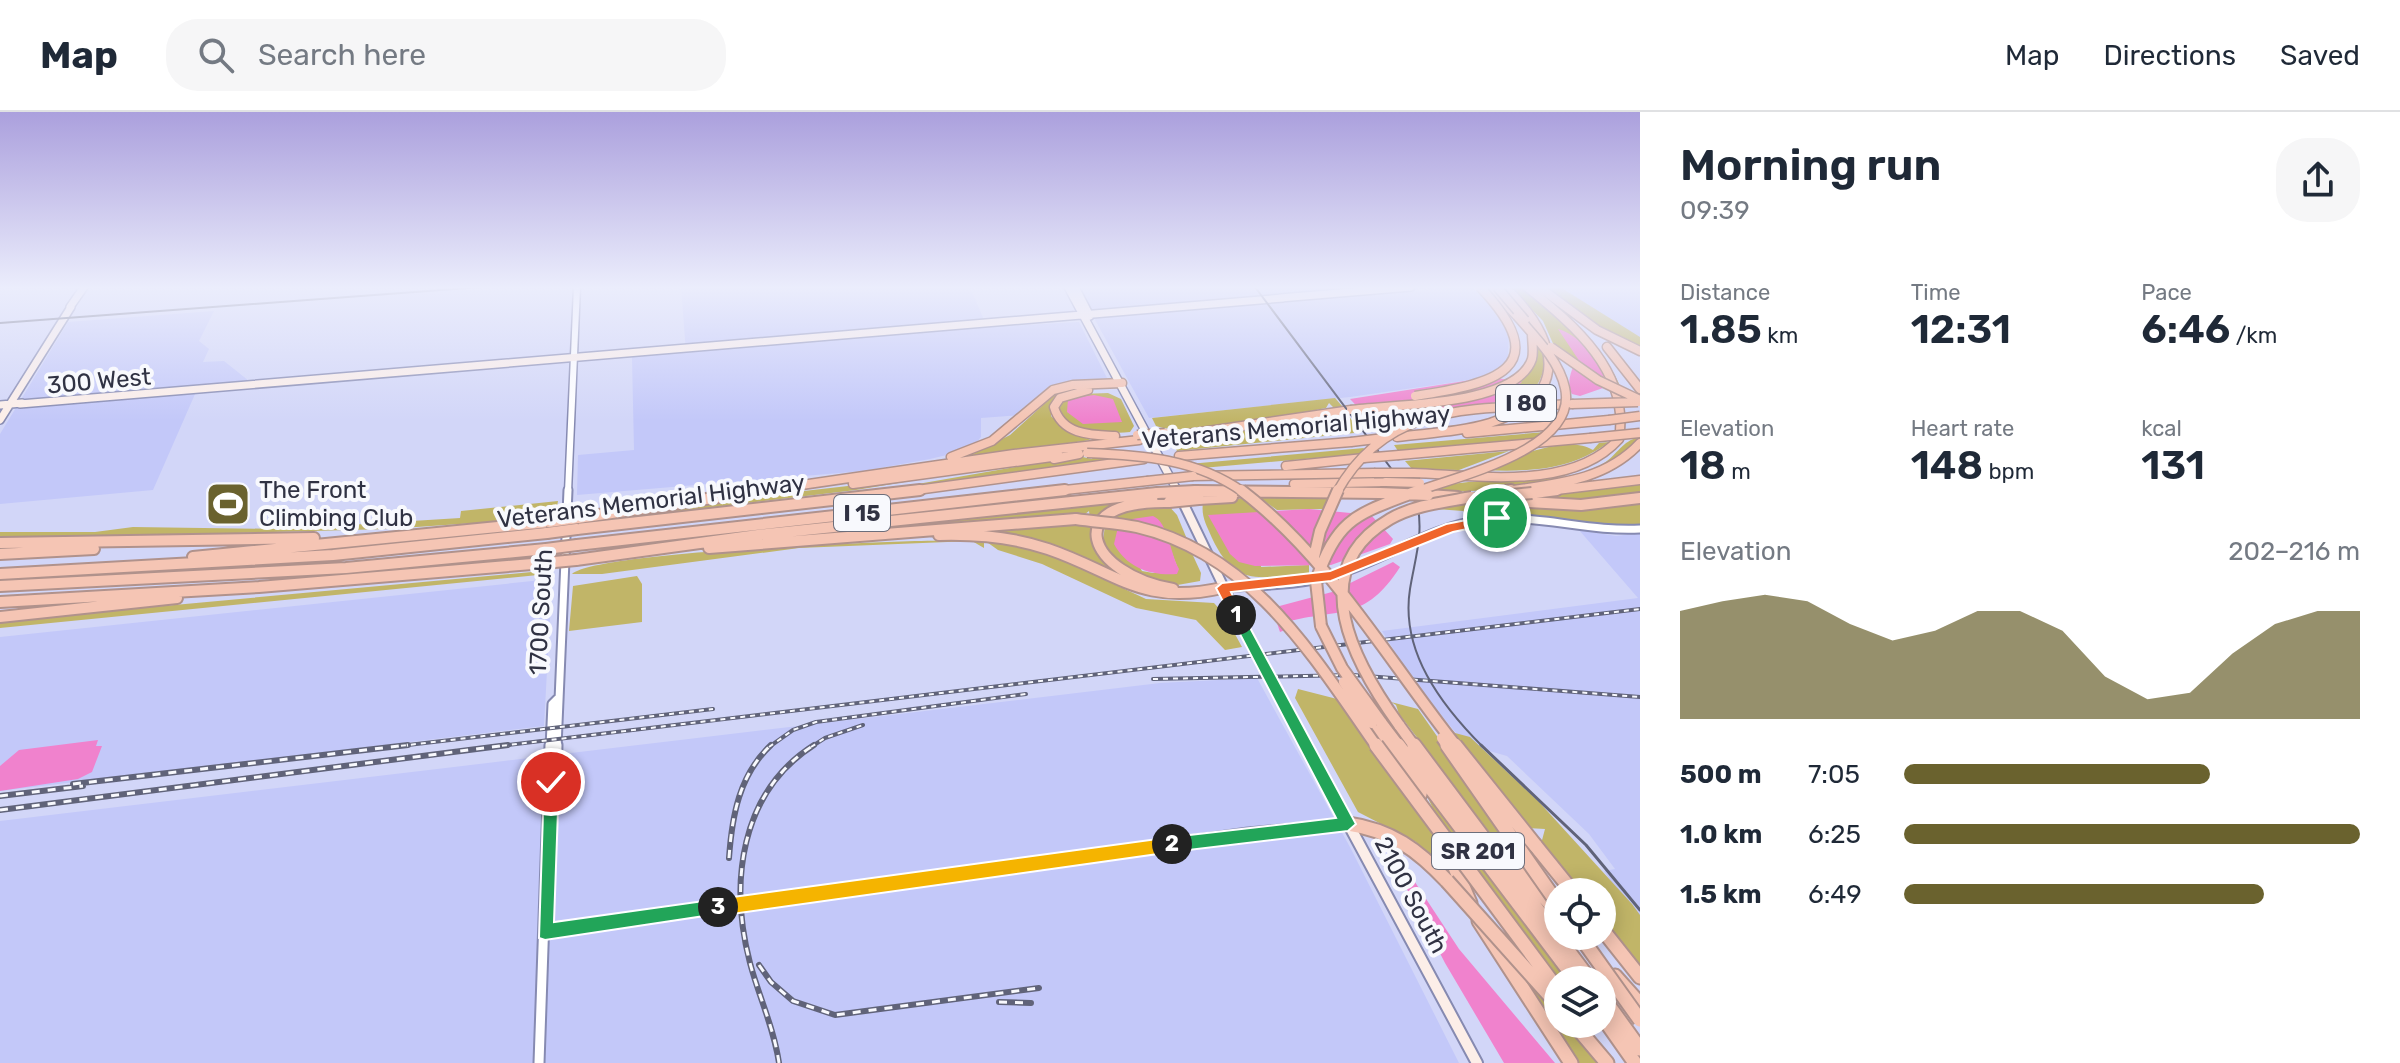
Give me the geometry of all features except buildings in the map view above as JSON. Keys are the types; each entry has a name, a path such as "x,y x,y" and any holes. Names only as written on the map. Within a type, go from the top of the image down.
{"highway":[{"path":"578,524 873,474 1138,437 1211,432 1351,410 1476,385 1505,370 1517,352 1514,331"},
{"path":"1351,410 1474,397 1510,385 1522,376 1533,357 1530,331"},
{"path":"1315,588 1328,545 1358,514 1530,448 1558,426 1567,406 1564,379 1550,352 1531,331"},
{"path":"1534,331 1563,357 1640,401"},
{"name":"I 80","path":"1397,437 1487,423 1510,414 1534,396 1550,370 1552,357 1541,331"},
{"path":"1222,588 1151,587 1122,574 1104,555 1098,534 1110,512 1126,504 1169,502 1209,491 1530,479 1571,471 1608,450 1626,429 1630,413 1626,387 1599,347 1581,331"},
{"path":"1588,331 1605,345 1640,389"},
{"path":"1600,331 1640,351"},
{"path":"1122,383 1111,388 1065,395 1056,402 1055,413 1062,424 1079,434 1138,437"},
{"path":"873,474 967,453 1013,427 1053,390 1073,385 1122,383"},
{"path":"1571,1063 1487,938 1433,816 1376,722 1331,662 1321,636 1315,588 1315,551 1325,513 1342,481 1376,444 1400,427 1438,413 1475,407 1640,401"},
{"path":"1351,410 1433,405 1534,406"},
{"name":"Veterans Memorial Highway","path":"0,574 333,555 548,527 727,513 1144,459 1640,416"},
{"name":"Veterans Memorial Highway","path":"0,586 346,568 546,549 1364,458 1640,433"},
{"path":"1529,490 1602,472 1626,458 1640,443"},
{"path":"724,497 930,475 1083,453 1129,454 1173,461 1249,494 1300,537 1562,878"},
{"path":"727,513 1083,453"},
{"path":"1193,476 1533,474 1582,464"},
{"path":"1529,490 1640,480"},
{"name":"SR 201","path":"1529,490 1442,503 1400,515 1371,533 1351,559 1343,583 1342,612 1352,650 1370,684 1579,966"},
{"path":"1209,491 1380,493 1563,505 1604,504 1640,498"},
{"path":"576,560 979,510 1157,493 1197,495 1325,491"},
{"path":"0,602 259,587 1076,519 1122,524 1180,542 1232,570 1282,612 1402,781 1544,971"},
{"path":"0,543 168,542 548,527"},
{"path":"809,540 948,534 1011,538 1067,556 1143,593 1172,596 1222,588"},
{"path":"48,572 397,535"},
{"path":"0,554 168,542"},
{"path":"0,617 259,587"},
{"path":"1369,630 1544,884"},
{"name":"SR 201","path":"1376,722 1565,966"},
{"path":"1436,775 1544,896"},
{"path":"1348,824 1372,827 1399,836 1425,858 1544,990"},
{"path":"1616,947 1640,977"},
{"path":"1590,950 1640,1020"},
{"path":"1592,950 1640,1004"},
{"path":"1616,1016 1640,1049"},
{"path":"1616,1036 1635,1063"},
{"path":"1587,1038 1610,1063"},
{"path":"1593,1038 1610,1063"}],"main road":[{"path":"0,420 55,331"},
{"name":"300 West","path":"0,405 886,331"},
{"name":"2100 South","path":"1095,331 1222,588 1477,1063"}],"street":[{"name":"1700 South","path":"539,1063 551,782 556,777 560,703 557,699 575,331"},
{"path":"1222,588 1331,576 1451,528 1482,520 1507,518 1608,531 1640,529"},
{"path":"545,932 1248,833 1348,824"}],"shaded area":[{"path":"62,331 204,331 199,341 209,349 203,362 224,361 249,381 199,385 153,490 0,504 0,434"},
{"path":"684,331 1084,331 1108,380 1049,387 1021,415 981,418 981,437 976,443 955,453 930,459 863,471 577,495 578,455 634,450 632,357 686,352"},
{"path":"1101,331 1509,333 1508,359 1490,377 1350,397 1149,418"},
{"path":"1548,331 1577,331 1604,359 1622,391 1555,348"},
{"path":"1560,331 1573,336 1593,355 1606,378 1603,388 1580,396 1572,394 1570,376 1578,359"},
{"path":"1606,331 1631,331 1640,337 1640,349"},
{"path":"1538,343 1546,352 1540,380 1533,391 1522,402 1495,402 1530,370 1535,362"},
{"path":"1490,377 1522,382 1497,401 1472,411 1369,419 1350,399"},
{"path":"1069,389 1053,399 1051,416 1066,431 1091,440 967,457 1010,435 1053,396"},
{"path":"1108,393 1121,399 1134,426 1130,432 1089,432 1072,425 1059,409 1065,399 1080,394"},
{"path":"1094,395 1113,399 1122,422 1083,424 1067,412 1068,399"},
{"path":"1335,398 1342,406 1334,408 1329,403 1326,408 1214,427 1171,429 1156,426 1152,418"},
{"path":"1348,415 1357,427 1354,433 1177,451 1171,440 1330,418 1343,419 1341,416"},
{"path":"1545,432 1537,439 1398,451 1394,445"},
{"path":"1638,438 1623,453 1595,468 1628,442"},
{"path":"1609,442 1579,459 1548,468 1481,470 1553,446 1581,446 1593,450 1599,443"},
{"path":"1364,448 1361,454 1202,468 1189,464"},
{"path":"1509,451 1459,470 1412,469 1405,461"},
{"path":"1094,455 1129,457 889,489 1078,456 1092,459"},
{"path":"953,474 856,490 649,515 769,495"},
{"path":"1577,474 1508,488 1428,490 1461,483 1552,479"},
{"path":"1640,483 1640,493 1611,498 1569,500 1526,496"},
{"path":"1329,496 1323,509 1277,510 1259,497"},
{"path":"1165,497 1097,519 1090,518 1089,511 1080,518 776,539 1044,507"},
{"path":"1249,498 1267,511 1261,567 1309,565 1309,573 1251,576 1230,566 1204,520 1203,502"},
{"path":"558,501 556,512 547,518 388,529 0,539 0,532 95,532 133,527 284,529 460,518 461,511"},
{"path":"1478,502 1583,509 1640,502 1640,525 1598,525 1492,515 1471,517 1463,511 1436,509"},
{"path":"1167,504 1177,515 1189,544 1109,520 1121,511"},
{"path":"1309,509 1371,515 1393,539 1390,544 1331,565 1255,566 1239,562 1230,554 1208,515"},
{"path":"1153,516 1165,531 1179,569 1177,574 1158,574 1141,569 1126,559 1114,544 1118,527 1132,519"},
{"path":"1058,523 1094,523 1094,549 1122,577 1022,544 972,537 917,536"},
{"path":"1105,525 1118,527 1142,571 1153,573 1178,569 1167,540 1190,549 1201,573 1200,581 1172,586 1119,568 1103,541"},
{"path":"1579,530 1616,536 1640,533 1640,926 1616,889 1616,878 1609,878 1604,871 1615,869 1589,834 1507,756 1465,744 1413,681 1382,631 1638,598"},
{"path":"984,540 984,548 972,541 799,548 602,574 572,574 641,558 700,552"},
{"path":"984,540 1043,551 1146,599 1214,603 1224,614 1242,647 1225,650 1196,620 1136,608 1042,564 998,550"},
{"path":"1393,562 1400,567 1387,585 1363,605 1286,622 1285,630 1280,632 1272,608 1332,592"},
{"path":"553,570 548,574 0,628 0,621"},
{"path":"637,576 642,584 642,622 569,631 573,586"},
{"path":"552,579 544,726 0,791 0,637"},
{"path":"1257,678 1351,849 1459,1063 0,1063 0,821 1160,683"},
{"path":"1298,689 1341,700 1436,832 1459,886 1416,842 1358,812 1295,698"},
{"path":"1391,702 1418,709 1544,889 1544,894 1497,842 1399,714 1396,705"},
{"path":"1441,719 1455,733 1470,737 1539,802 1608,878 1568,878 1541,844 1545,829 1527,828"},
{"path":"98,740 96,746 102,746 92,772 78,779 0,791 0,766 19,750"},
{"path":"1426,794 1556,966 1547,966 1495,900 1496,892 1490,892 1437,817"},
{"path":"1394,857 1409,873 1459,949 1555,1063 1504,1063 1445,963 1395,866"},
{"path":"1616,886 1640,915 1640,969 1616,939"},
{"path":"1516,963 1544,994 1544,1016 1517,978"},
{"path":"1559,1038 1581,1038 1602,1063 1577,1063"}],"tram line":[{"path":"1288,331 1417,503 1419,536 1410,589 1411,634 1427,676 1452,713 1481,745"},
{"path":"1481,745 1586,845 1640,910"}],"railway":[{"path":"498,746 1640,609"},
{"path":"1153,679 1353,675 1640,697"},
{"path":"769,747 793,730 816,722 1026,694"},
{"path":"404,745 713,709"},
{"path":"814,745 825,738 863,725"},
{"path":"73,784 404,745"},
{"path":"391,747 404,745"},
{"path":"498,746 508,745"},
{"path":"779,1063 744,933 742,871 746,842 770,788 789,765 814,745"},
{"path":"0,810 498,746"},
{"path":"492,747 498,746"},
{"path":"729,858 732,827 744,783 769,747"},
{"path":"0,796 83,786"},
{"path":"759,965 771,982 793,1001 835,1015 1039,988"},
{"path":"999,1002 1031,1003"}],"place":[{"name":"The Front Climbing Club","path":"228,504"}],"route":[{"path":"551,782 545,932 1248,833 1348,824 1222,588 1331,576 1466,522 1497,518"}]}
